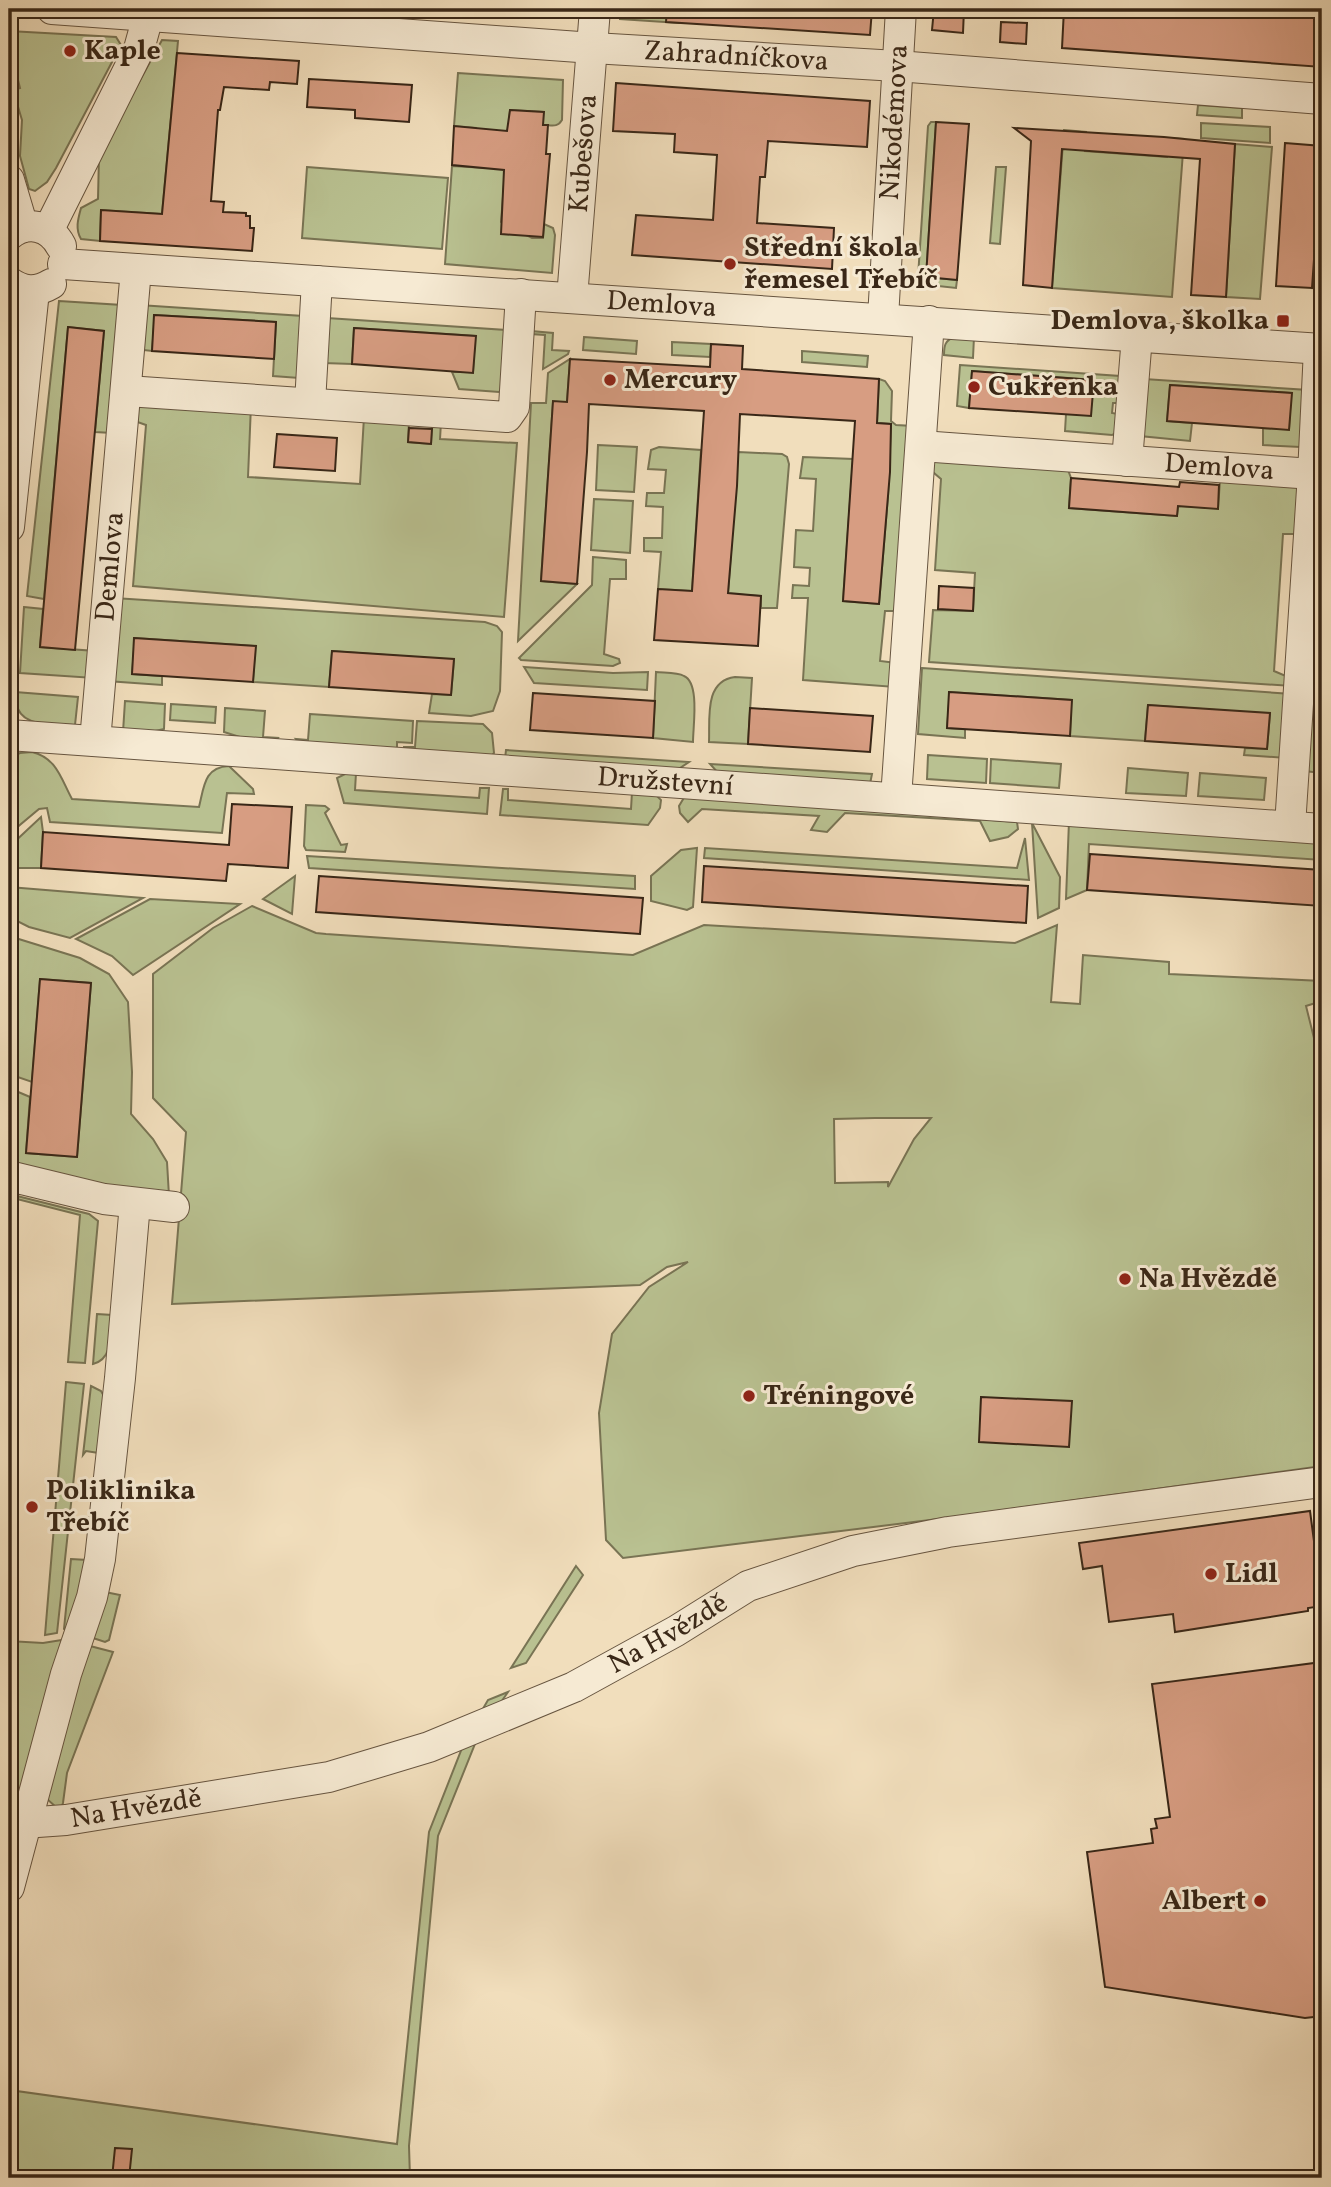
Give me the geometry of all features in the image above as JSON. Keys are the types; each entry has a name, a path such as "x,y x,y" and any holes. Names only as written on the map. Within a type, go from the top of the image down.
{"street":[{"name":"Zahradníčkova","path":"52,9 149,12 593,48 897,66 1322,99"},
{"name":"Kubešova","path":"572,298 595,9"},
{"name":"Nikodémova","path":"883,318 901,9"},
{"path":"27,231 139,49 149,12"},
{"path":"9,180 27,231"},
{"path":"9,527 21,287 42,289 56,279 63,264 61,246 57,239 27,231"},
{"name":"Demlova","path":"63,264 1321,349 1290,826"},
{"name":"Demlova","path":"95,741 136,268"},
{"path":"310,403 317,281"},
{"path":"127,391 507,417 514,407 521,294"},
{"path":"896,798 929,321"},
{"name":"Demlova","path":"1127,461 1137,336"},
{"name":"Demlova","path":"921,446 1313,474"},
{"name":"Družstevní","path":"9,736 1322,829"},
{"path":"9,1176 104,1199 174,1207"},
{"path":"9,1887 17,1824 92,1597 100,1559 120,1378 135,1203"},
{"name":"Na Hvězdě","path":"17,1824 66,1820 329,1777 429,1747 574,1687 676,1631 748,1586 853,1551 948,1532 1322,1482"}],"green space":[{"path":"620,9 680,9 679,23 620,19"},
{"path":"9,31 116,37 121,45 56,168 47,182 35,191 29,189 20,156 22,120 13,90 20,88 17,76 11,76 9,73"},
{"path":"162,40 178,41 162,214 101,210 100,241 81,239 78,220 81,208 98,199 99,155"},
{"path":"458,73 563,80 562,120 558,124 543,125 543,112 510,110 501,222 532,238 543,238 544,224 553,228 555,235 552,273 445,264 452,166 486,168 488,150 476,128 454,126"},
{"path":"1198,105 1242,108 1242,118 1197,115"},
{"path":"931,122 936,122 926,277 957,280 956,288 920,284 918,277 928,126"},
{"path":"1201,123 1270,127 1270,143 1201,138"},
{"path":"1064,130 1086,132 1085,151 1167,157 1169,138 1184,139 1172,297 1052,288"},
{"path":"1235,144 1272,147 1260,299 1226,297"},
{"path":"1322,165 1322,289 1312,288"},
{"path":"307,167 448,178 442,249 302,238"},
{"path":"996,167 1006,167 1000,244 990,243"},
{"path":"59,301 122,305 112,433 95,432 104,331 68,327 44,599 27,596"},
{"path":"139,305 303,316 299,378 273,376 276,322 155,315 152,351 135,349"},
{"path":"327,318 506,330 502,389 499,392 459,389 452,372 473,372 475,336 354,328 352,364 324,363"},
{"path":"531,331 553,333 552,350 569,351 568,354 543,369 545,335 531,334"},
{"path":"955,336 974,337 973,358 944,355 946,344"},
{"path":"584,337 637,341 636,354 583,350"},
{"path":"672,342 711,344 710,357 672,355"},
{"path":"802,351 868,356 867,367 802,362"},
{"path":"570,359 567,402 553,402 541,581 577,584 518,641 531,403 546,403 548,373"},
{"path":"960,365 1120,376 1119,403 1113,403 1112,413 1118,414 1117,432 1112,435 1065,431 1066,414 1093,380 972,371 969,408 957,406"},
{"path":"879,379 885,381 892,391 891,421 896,425 913,426 900,611 885,611 880,661 896,663 895,687 803,680 808,598 792,598 793,585 809,586 810,568 794,567 796,530 813,531 816,479 800,478 803,457 853,459 843,601 879,604 891,424 877,423"},
{"path":"1144,379 1308,390 1300,447 1263,445 1263,428 1289,429 1291,393 1170,385 1167,421 1192,423 1190,441 1140,436"},
{"path":"138,404 251,405 248,477 360,484 364,417 409,420 408,442 431,444 432,422 441,422 440,439 517,443 504,617 133,586 146,425 129,419"},
{"path":"598,445 637,447 634,492 596,490"},
{"path":"659,447 701,450 692,591 658,589 661,552 644,551 644,538 662,538 663,507 646,506 647,493 664,493 666,470 648,469 651,450"},
{"path":"738,452 782,454 787,457 789,464 777,608 761,608 761,596 728,594"},
{"path":"931,461 1068,470 1071,478 1069,508 1177,516 1178,506 1218,508 1220,481 1302,485 1303,534 1283,534 1274,671 1293,679 1292,686 929,662 933,610 973,611 975,573 935,570 941,479 927,467"},
{"path":"594,499 633,501 630,553 591,550"},
{"path":"593,557 626,560 626,579 610,579 604,654 619,659 620,663 613,666 521,660 519,658 592,585"},
{"path":"114,598 485,622 497,626 502,632 500,691 493,711 471,716 429,713 432,694 451,695 454,660 332,651 329,687 253,682 255,646 135,638 132,674 162,676 162,685 107,681"},
{"path":"24,607 43,609 40,647 96,651 94,678 20,673"},
{"path":"524,667 613,673 648,672 647,690 534,683"},
{"path":"922,668 1292,694 1286,758 1244,755 1245,748 1267,749 1270,714 1148,705 1145,741 1070,736 1071,700 950,692 947,728 965,729 965,738 918,734"},
{"path":"656,672 678,674 689,680 694,696 693,742 653,738"},
{"path":"735,677 752,678 748,744 709,742 709,712 713,693 718,685"},
{"path":"15,692 78,697 75,725 43,724 28,719 18,709"},
{"path":"125,701 165,704 164,729 142,734 123,732"},
{"path":"171,704 216,707 215,723 170,720"},
{"path":"225,708 265,711 263,737 278,738 275,743 262,744 224,732"},
{"path":"1308,711 1322,711 1322,773 1304,771"},
{"path":"310,714 413,721 412,743 397,742 397,754 301,745 296,739 308,740"},
{"path":"417,721 483,724 492,733 494,753 488,760 403,755 404,747 415,747"},
{"path":"506,750 689,762 677,770 505,759"},
{"path":"32,752 53,764 72,799 199,807 206,779 214,770 229,766 253,789 254,794 227,793 222,833 50,822 47,808 39,809 9,834 9,758"},
{"path":"928,755 987,759 986,783 927,779"},
{"path":"991,759 1061,764 1059,788 990,783"},
{"path":"710,764 872,774 870,784 720,775"},
{"path":"1128,768 1188,773 1186,796 1126,793"},
{"path":"347,773 356,773 355,790 479,798 480,788 489,788 487,814 344,803 337,778"},
{"path":"1200,773 1266,778 1264,800 1198,796"},
{"path":"503,789 508,789 508,800 631,809 632,792 656,795 661,800 660,808 648,825 500,815"},
{"path":"685,796 1017,822 1018,829 1008,837 990,841 980,821 845,813 827,832 811,830 819,816 702,809 688,822 680,813 679,806"},
{"path":"306,805 325,806 329,809 325,813 341,845 347,844 345,852 306,850"},
{"path":"41,817 41,868 9,868 9,847"},
{"path":"1069,821 1322,837 1322,860 1089,844 1087,890 1066,899"},
{"path":"1032,823 1060,877 1059,908 1038,918"},
{"path":"1025,838 1029,880 704,858 705,848 1017,868"},
{"path":"697,848 693,907 687,910 651,901 651,876 681,850"},
{"path":"307,856 635,876 635,889 309,868"},
{"path":"295,876 292,914 263,899"},
{"path":"9,887 143,898 70,938 29,927 9,917"},
{"path":"150,899 240,904 133,975 112,956 76,939"},
{"path":"252,906 316,933 633,955 704,925 1015,943 1057,925 1051,1002 1080,1004 1083,955 1169,962 1169,974 1322,981 1322,1001 1306,1006 1322,1070 1322,1466 946,1518 623,1558 606,1540 599,1413 612,1334 649,1287 688,1262 667,1267 640,1285 172,1304 186,1132 153,1098 153,974 213,928","holes":["931,1118 914,1139 888,1187 888,1182 835,1183 834,1119"]},
{"path":"9,936 80,958 109,974 128,1002 132,1072 131,1114 153,1139 167,1162 169,1196 130,1192 9,1163 9,1088 30,1097 26,1153 77,1157 91,983 40,979 32,1082 9,1074"},
{"path":"9,1194 89,1214 98,1221 85,1363 68,1362 80,1215 9,1197"},
{"path":"97,1314 112,1315 111,1337 105,1357 93,1364"},
{"path":"66,1382 84,1384 57,1633 45,1635"},
{"path":"91,1386 101,1391 105,1398 99,1453 86,1451 83,1455"},
{"path":"71,1559 87,1560 70,1632 64,1629"},
{"path":"576,1566 583,1575 526,1663 511,1668"},
{"path":"105,1592 120,1595 109,1640 105,1642 93,1638"},
{"path":"68,1639 20,1800 9,1810 9,1641 43,1643"},
{"path":"90,1646 113,1652 67,1773 63,1803 61,1808 57,1808 47,1799 57,1750"},
{"path":"508,1692 479,1734 438,1836 409,2146 410,2178 9,2178 9,2090 397,2144 429,1832 466,1738 488,1700"}],"building":[{"path":"667,9 872,9 870,35 666,22"},
{"path":"934,9 964,9 963,33 932,30"},
{"path":"1064,9 1322,9 1322,67 1062,48"},
{"path":"1001,22 1027,23 1026,44 1000,42"},
{"path":"177,53 299,61 297,84 270,82 269,90 224,87 218,110 211,201 224,202 223,212 246,213 246,216 250,216 250,228 254,228 252,251 100,241 101,210 162,214"},
{"path":"309,79 412,85 409,122 355,118 355,110 307,107"},
{"path":"616,83 870,101 867,147 768,141 765,177 760,177 757,223 834,228 832,269 632,255 636,215 713,220 717,155 674,152 675,134 613,131"},
{"path":"510,110 544,112 543,125 548,125 546,154 550,154 543,237 501,234 504,170 452,165 454,126 507,131"},
{"path":"936,122 969,124 957,280 926,277"},
{"path":"1014,128 1235,144 1226,297 1191,295 1200,159 1062,149 1052,288 1023,285 1031,141"},
{"path":"1285,143 1322,146 1312,288 1276,286"},
{"path":"154,315 276,322 274,359 152,351"},
{"path":"68,327 104,331 75,650 40,647"},
{"path":"354,328 476,336 473,373 352,364"},
{"path":"711,344 743,346 742,369 879,379 877,423 891,424 890,472 879,604 843,601 855,421 740,414 728,593 761,596 758,646 654,640 658,589 692,591 704,411 589,404 577,584 541,581 553,401 567,402 570,359 710,367"},
{"path":"972,371 1094,380 1091,416 969,408"},
{"path":"1170,385 1292,393 1289,430 1167,421"},
{"path":"409,428 432,429 431,444 408,442"},
{"path":"277,434 337,438 335,471 274,467"},
{"path":"1071,478 1179,487 1180,482 1219,485 1218,509 1178,506 1177,516 1069,508"},
{"path":"939,586 974,588 973,611 938,609"},
{"path":"134,638 256,646 253,682 132,674"},
{"path":"332,651 454,659 451,695 329,687"},
{"path":"949,692 1072,700 1070,736 947,728"},
{"path":"533,693 655,701 653,738 530,730"},
{"path":"1148,705 1270,713 1267,749 1145,741"},
{"path":"750,708 873,716 870,752 748,744"},
{"path":"232,804 292,807 288,868 228,864 226,881 41,868 43,832 229,845"},
{"path":"1090,854 1322,870 1322,906 1087,890"},
{"path":"704,866 1028,886 1026,923 702,902"},
{"path":"319,876 643,898 640,934 316,912"},
{"path":"40,979 91,983 77,1157 26,1153"},
{"path":"981,1397 1072,1401 1069,1447 979,1442"},
{"name":"Lidl","path":"1310,1511 1319,1579 1322,1578 1322,1606 1308,1608 1308,1611 1175,1632 1173,1614 1109,1622 1102,1566 1083,1569 1079,1543"},
{"path":"1322,1662 1322,2016 1305,2018 1105,1987 1087,1852 1153,1843 1151,1829 1157,1828 1155,1819 1170,1817 1152,1684"},
{"path":"115,2148 132,2149 129,2178 112,2178"}],"place":[{"name":"Kaple","path":"70,51"},
{"name":"Střední škola řemesel Třebíč","path":"730,264"},
{"name":"Demlova, školka","path":"1283,321"},
{"name":"Mercury","path":"610,380"},
{"name":"Cukřenka","path":"974,387"},
{"name":"Na Hvězdě","path":"1125,1279"},
{"name":"Tréningové","path":"749,1396"},
{"name":"Poliklinika Třebíč","path":"32,1507"},
{"name":"Lidl","path":"1211,1574"},
{"name":"Albert","path":"1260,1901"}]}
